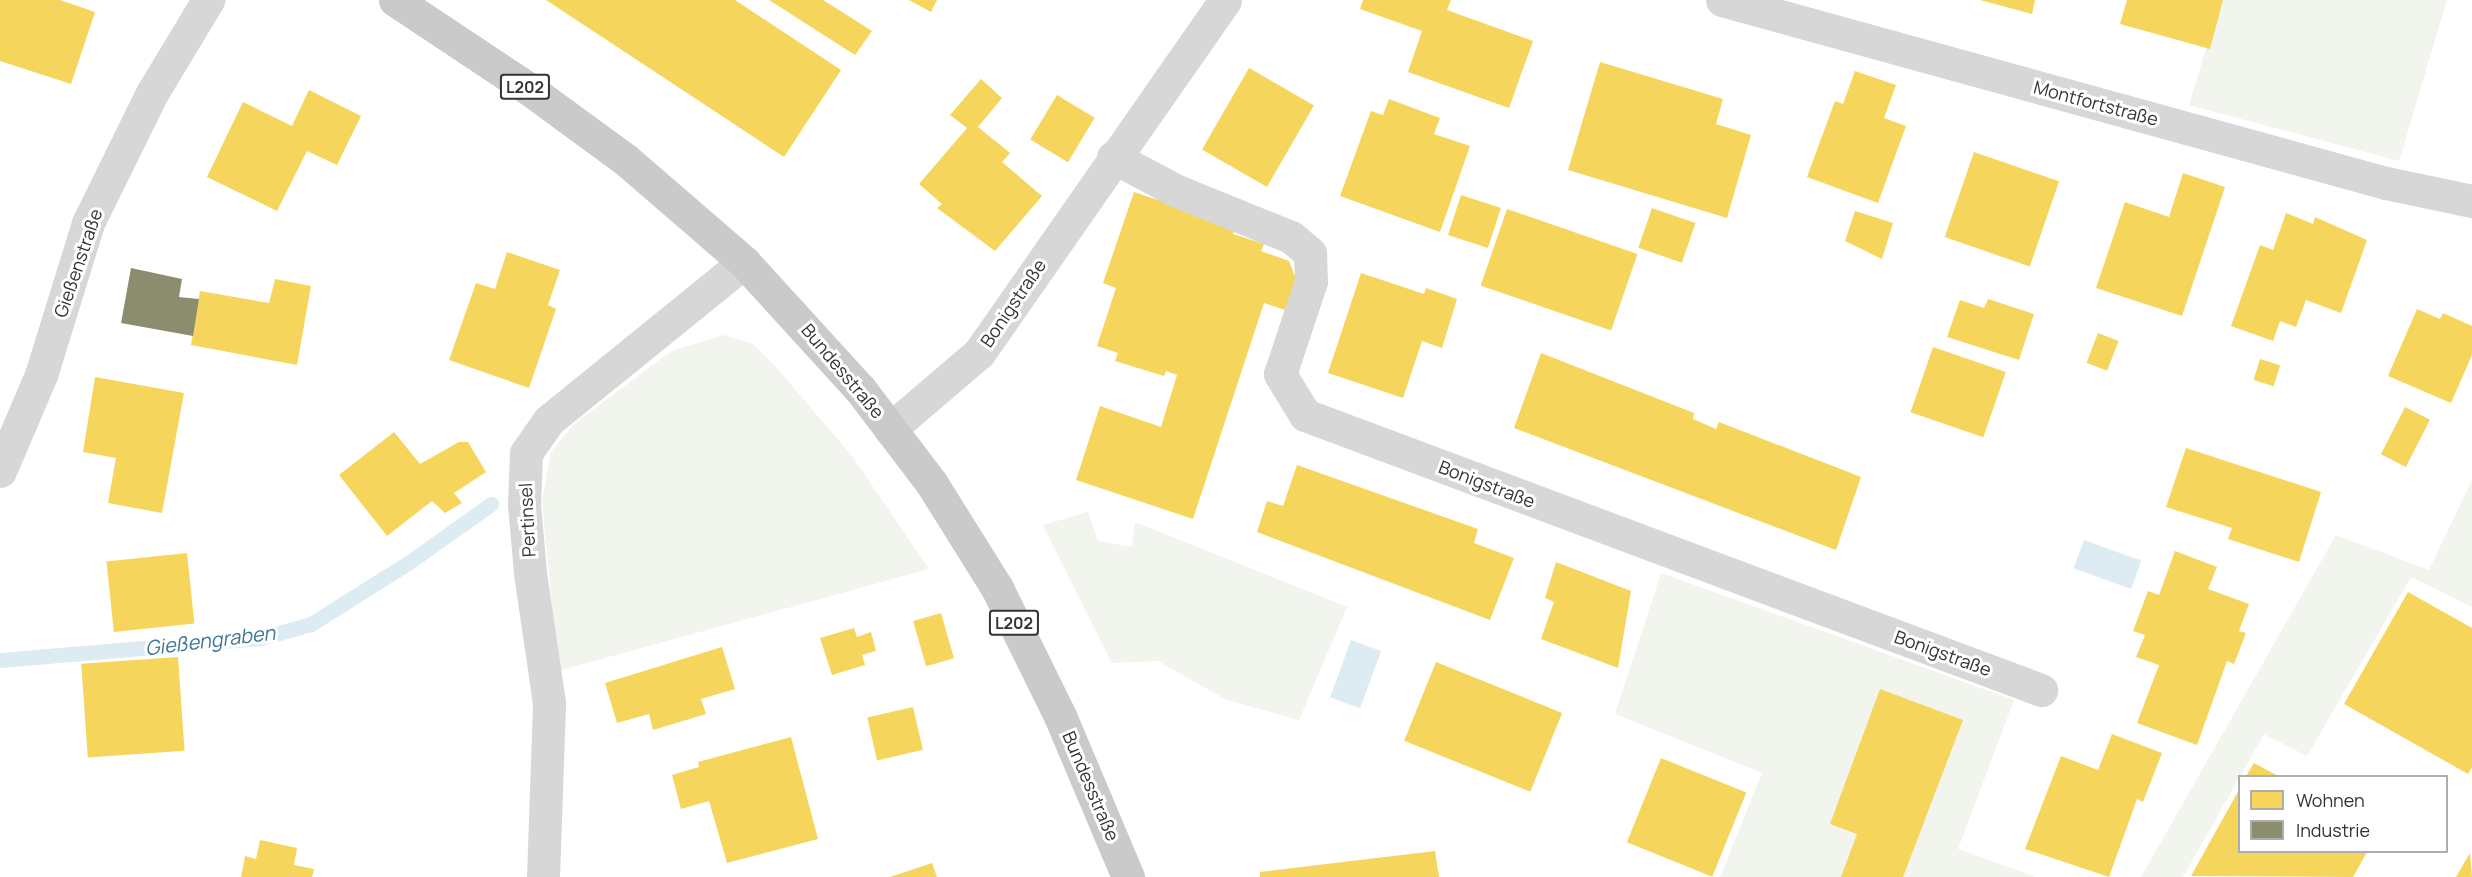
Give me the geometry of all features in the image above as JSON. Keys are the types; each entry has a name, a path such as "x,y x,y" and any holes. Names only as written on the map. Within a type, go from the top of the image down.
{"main road":[{"name":"Bundesstraße","path":"395,0 529,89 626,160 744,262 820,341 932,484 997,588 1060,716 1128,877"}],"street":[{"name":"Gießenstraße","path":"0,471 41,375 88,223 152,93 208,0"},
{"name":"Bonigstraße","path":"890,429 979,352 1113,157 1225,0"},
{"name":"Montfortstraße","path":"1722,0 2386,183 2472,201"},
{"name":"Bonigstraße","path":"1113,157 1175,190 1291,237 1310,252 1311,281 1280,374 1305,415 2041,690"},
{"name":"Pertinsel","path":"543,877 549,703 530,572 524,505 526,453 548,421 744,262"}],"shaded area":[{"path":"2221,0 2447,0 2399,161 2189,105"},
{"path":"724,335 753,344 777,368 852,456 929,569 558,671 542,501 551,452 574,424 671,351"},
{"path":"2472,480 2472,607 2411,577 2307,756 2264,734 2241,775 2238,775 2238,780 2183,877 2141,877 2336,535 2429,570"},
{"path":"1088,512 1098,541 1132,547 1135,522 1347,607 1299,720 1227,700 1158,661 1112,663 1043,525"},
{"path":"2084,540 2141,561 2131,589 2074,568"},
{"path":"1661,573 2014,700 1958,849 2036,877 1720,877 1762,773 1615,714"},
{"path":"1351,640 1381,651 1360,708 1330,697"}],"building: Wohnen":[{"path":"0,0 60,0 95,12 71,84 0,61"},
{"path":"546,0 735,0 841,70 784,157"},
{"path":"769,0 823,0 872,31 855,55"},
{"path":"909,0 937,0 931,12"},
{"path":"1363,0 1451,0 1447,10 1533,41 1509,108 1408,72 1422,31 1360,9"},
{"path":"1980,0 2035,0 2032,14"},
{"path":"2127,0 2223,0 2210,49 2120,24"},
{"path":"1600,62 1723,99 1716,124 1751,135 1727,218 1568,170"},
{"path":"1249,68 1314,106 1267,187 1202,149"},
{"path":"1855,71 1896,85 1884,118 1906,126 1878,203 1807,177 1835,101 1843,104"},
{"path":"981,79 1002,98 978,127 1010,153 1002,162 1042,196 995,251 937,208 942,204 919,184 967,128 950,115"},
{"path":"309,90 361,116 337,165 307,151 277,211 207,177 243,102 292,126"},
{"path":"1057,95 1095,118 1068,162 1030,140"},
{"path":"1389,99 1440,118 1434,134 1470,146 1440,232 1340,196 1371,111 1383,115"},
{"path":"1974,152 2059,181 2030,266 1945,237"},
{"path":"2183,173 2225,187 2182,316 2096,288 2125,202 2169,217"},
{"path":"1134,192 1236,226 1233,234 1264,244 1261,251 1289,261 1296,279 1285,310 1264,303 1193,519 1076,480 1100,406 1161,427 1177,375 1166,371 1164,376 1115,361 1118,353 1097,346 1116,288 1103,283"},
{"path":"1461,195 1501,208 1488,248 1448,235"},
{"path":"1652,208 1695,223 1682,263 1638,248"},
{"path":"1507,209 1637,254 1611,331 1481,286"},
{"path":"1855,211 1893,223 1882,259 1845,241"},
{"path":"2286,213 2313,224 2315,217 2367,240 2341,313 2306,300 2296,327 2280,321 2273,341 2231,326 2260,245 2273,250"},
{"path":"507,252 560,270 548,305 556,309 529,388 449,360 476,283 495,289"},
{"path":"1361,273 1424,294 1426,288 1457,299 1442,348 1422,341 1403,398 1328,373"},
{"path":"275,279 311,286 297,365 191,345 200,291 269,303"},
{"path":"1988,299 2034,314 2019,360 1947,337 1960,300 1984,308"},
{"path":"2417,309 2440,319 2443,313 2472,326 2472,355 2451,403 2388,376"},
{"path":"2098,333 2119,341 2107,371 2087,363"},
{"path":"1933,347 2006,372 1983,437 1911,412"},
{"path":"1541,353 1694,413 1693,419 1716,429 1719,422 1861,477 1836,550 1514,428"},
{"path":"2260,359 2280,365 2274,386 2254,380"},
{"path":"95,377 184,393 162,513 108,503 116,458 83,452"},
{"path":"2405,407 2430,420 2406,467 2381,454"},
{"path":"394,432 420,464 459,442 468,442 486,472 454,493 462,503 445,513 432,501 387,536 339,475"},
{"path":"2186,448 2321,492 2299,562 2228,539 2232,528 2166,507"},
{"path":"1297,465 1478,529 1474,543 1514,558 1490,620 1257,532 1267,501 1283,506"},
{"path":"2175,551 2217,567 2208,589 2249,604 2239,631 2246,633 2234,664 2227,661 2197,745 2137,723 2159,665 2136,657 2145,635 2133,631 2148,591 2159,595"},
{"path":"187,553 194,624 114,632 106,561"},
{"path":"1556,562 1631,591 1618,668 1541,639 1554,602 1545,598"},
{"path":"2408,592 2472,628 2472,767 2468,774 2344,704"},
{"path":"941,613 954,658 926,666 913,621"},
{"path":"854,628 857,637 871,632 876,651 862,655 865,665 832,675 820,638"},
{"path":"722,647 735,689 701,699 706,714 653,730 649,714 617,723 605,683"},
{"path":"178,657 185,751 88,758 81,664"},
{"path":"1436,662 1562,713 1530,792 1404,741"},
{"path":"1880,689 1963,720 1903,877 1841,877 1857,834 1830,824"},
{"path":"913,707 923,750 877,760 867,718"},
{"path":"2112,734 2162,753 2143,802 2137,799 2109,877 2025,849 2061,756 2098,770"},
{"path":"791,737 818,839 727,863 709,801 681,809 672,775 699,767 698,762"},
{"path":"1661,758 1746,792 1712,877 1627,842"},
{"path":"2254,763 2276,775 2247,775"},
{"path":"2238,792 2238,853 2366,853 2353,877 2191,876"},
{"path":"260,840 297,848 294,865 314,869 312,877 241,877 245,856 256,859"},
{"path":"1435,851 1439,877 1260,877 1260,872"},
{"path":"2470,853 2472,877 2456,877"},
{"path":"932,863 937,877 890,877"}],"building: Industrie":[{"path":"131,268 182,279 179,297 199,299 193,336 121,323"}],"waterway":[{"name":"Gießengraben","path":"0,660 261,638 311,624 408,563 491,504"}]}
